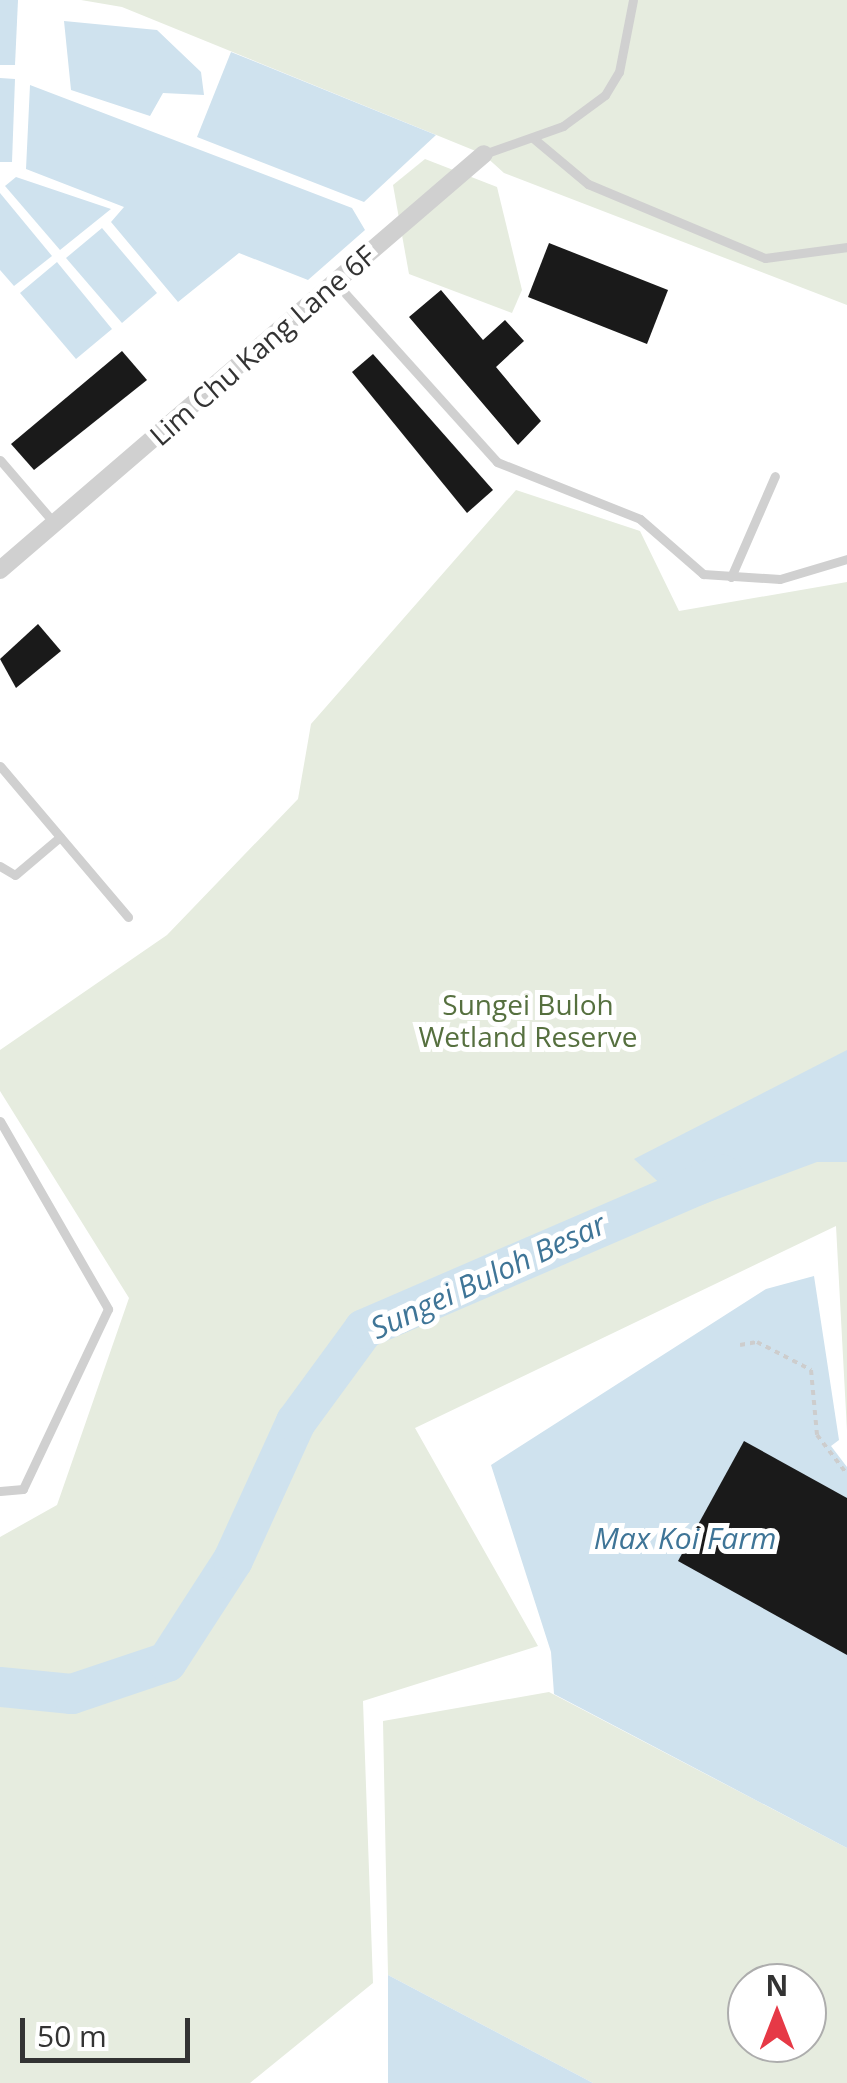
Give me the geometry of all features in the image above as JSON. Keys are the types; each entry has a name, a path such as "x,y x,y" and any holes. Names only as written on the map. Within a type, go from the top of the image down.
{"street":[{"name":"Lim Chu Kang Lane 6F","path":"0,570 484,154"}],"lane":[{"name":"Lim Chu Kang Lane 6F","path":"484,154 533,138 605,94 619,72 633,0"},
{"path":"533,138 588,184 765,258 847,247"},
{"path":"335,282 497,462 640,519 703,574 780,579 847,559"},
{"path":"0,460 55,524"},
{"path":"731,577 776,476"},
{"path":"0,766 128,917"},
{"path":"0,866 15,875 60,837"},
{"path":"0,1121 108,1309 23,1489 0,1491"}],"path":[{"path":"740,1345 756,1342 811,1370 816,1435 847,1474"}],"green space":[{"path":"81,0 847,0 847,305 504,173 483,154 122,7"},
{"path":"425,159 497,187 522,290 512,313 409,274 393,185"},
{"name":"Sungei Buloh Wetland Reserve","path":"516,490 640,531 679,611 847,582 847,1431 836,1226 415,1428 538,1646 363,1701 373,1983 250,2083 0,2083 0,1537 57,1505 129,1298 0,1091 0,1050 167,935 298,799 311,724"},
{"path":"549,1692 847,1848 847,2083 593,2083 388,1975 383,1721"}],"water":[{"path":"0,0 18,0 15,65 0,65"},
{"path":"64,21 157,30 201,72 204,95 163,93 150,116 71,90"},
{"path":"231,52 436,135 364,202 197,137"},
{"path":"0,78 15,79 12,162 0,162"},
{"path":"30,85 352,208 365,230 308,280 239,253 178,302 111,222 124,207 26,169"},
{"path":"16,177 111,209 60,250 5,186"},
{"path":"0,193 52,256 14,286 0,270"},
{"path":"102,228 157,293 122,323 66,258"},
{"path":"57,262 112,329 76,359 20,293"},
{"name":"Sungei Buloh Besar","path":"847,1050 847,1162 817,1162 688,1210 634,1159"},
{"name":"Max Koi Farm","path":"814,1276 839,1440 831,1446 847,1467 847,1848 554,1694 551,1652 491,1465 766,1289"},
{"path":"388,1975 593,2083 388,2083"}],"building":[{"path":"549,243 668,290 647,344 528,297"},
{"path":"441,290 483,340 505,320 524,341 496,367 541,421 518,445 409,317"},
{"path":"122,351 147,380 34,470 11,444"},
{"path":"373,354 493,490 467,513 352,372"},
{"path":"38,624 61,651 16,688 0,659"},
{"path":"744,1441 847,1498 847,1655 678,1561"}],"waterway":[{"name":"Sungei Buloh Besar","path":"0,1687 72,1694 167,1662 233,1560 296,1422 364,1329 722,1175"}]}
